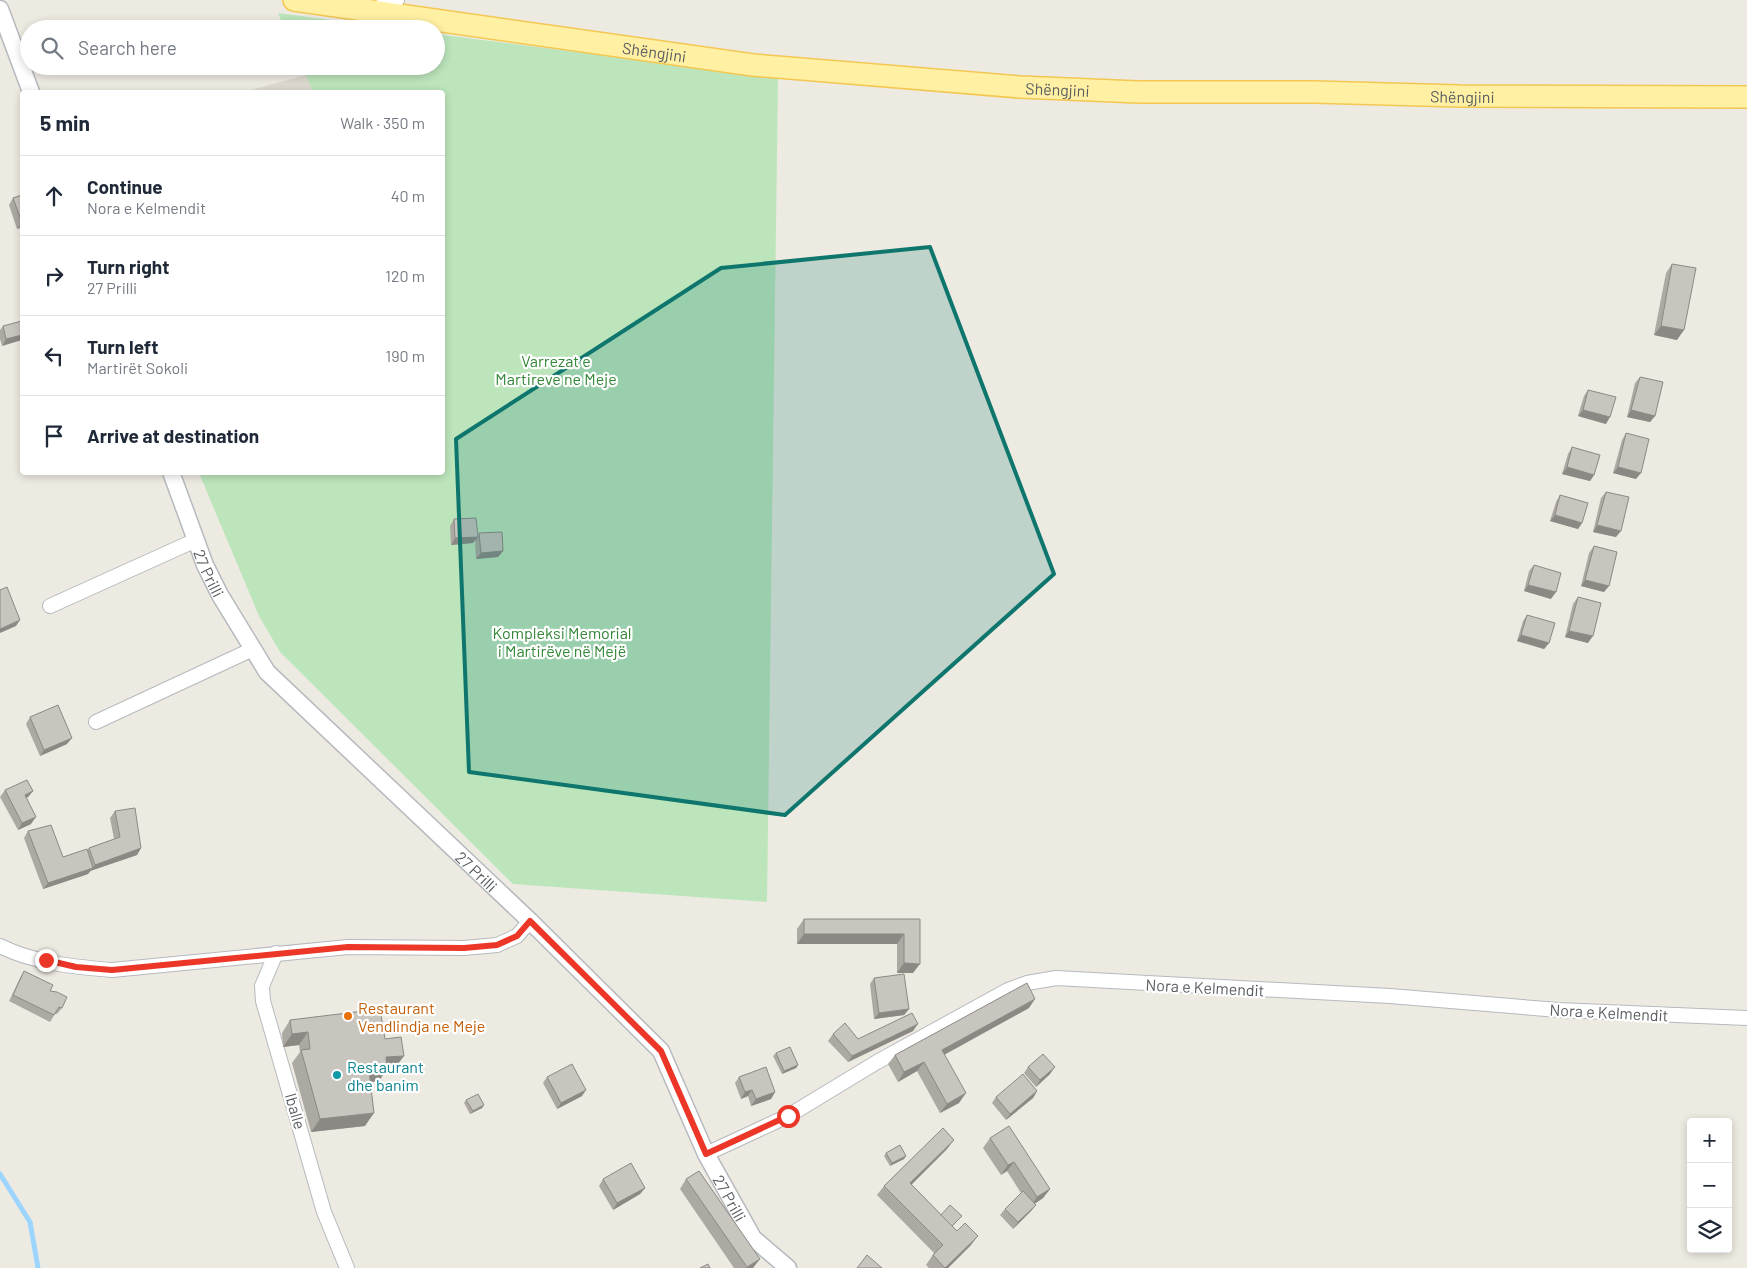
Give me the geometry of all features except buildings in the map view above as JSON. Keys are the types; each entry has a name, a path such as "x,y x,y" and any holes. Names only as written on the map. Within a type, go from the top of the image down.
{"main road":[{"name":"Shëngjini","path":"294,0 441,20"},
{"name":"Shëngjini","path":"445,21 753,65 1052,89 1138,92 1306,92 1480,96 1747,97"}],"street":[{"path":"372,10 397,0"},
{"path":"0,9 20,63"},
{"path":"25,75 30,90"},
{"name":"27 Prilli","path":"172,475 196,540 220,596 267,672 530,921 661,1051 706,1154 753,1238 788,1268"},
{"path":"50,606 196,540"},
{"path":"96,722 253,650"},
{"path":"0,946 12,952 76,967 112,970 348,947 464,948 497,945 517,936 530,921"},
{"name":"Iballe","path":"276,953 262,986 263,1001 324,1212 347,1268"},
{"name":"Nora e Kelmendit","path":"706,1154 788,1116 876,1062 1008,990 1038,980 1056,978 1390,996 1558,1010 1747,1018"}],"highlighted area":[{"path":"930,247 1054,574 785,815 469,772 456,439 721,268"}],"shaded area":[{"path":"306,75 312,90 251,90"}],"green space":[{"path":"278,13 331,20 281,20"},
{"name":"Kompleksi Memorial i Martirëve në Mejë","path":"445,35 778,78 767,902 513,884 280,652 259,616 200,475 445,475 445,90 312,90 306,75 445,75"}],"waterway":[{"path":"0,1174 30,1222 38,1268"}],"place":[{"name":"Restaurant Vendlindja ne Meje","path":"348,1016"},
{"name":"Restaurant dhe banim","path":"337,1075"}],"route":[{"path":"46,960 76,967 112,970 348,947 403,949 464,948 497,945 517,936 530,921 661,1051 706,1154 788,1116"}],"park label":[{"name":"Varrezat e Martireve ne Meje","path":"556,369"}]}
